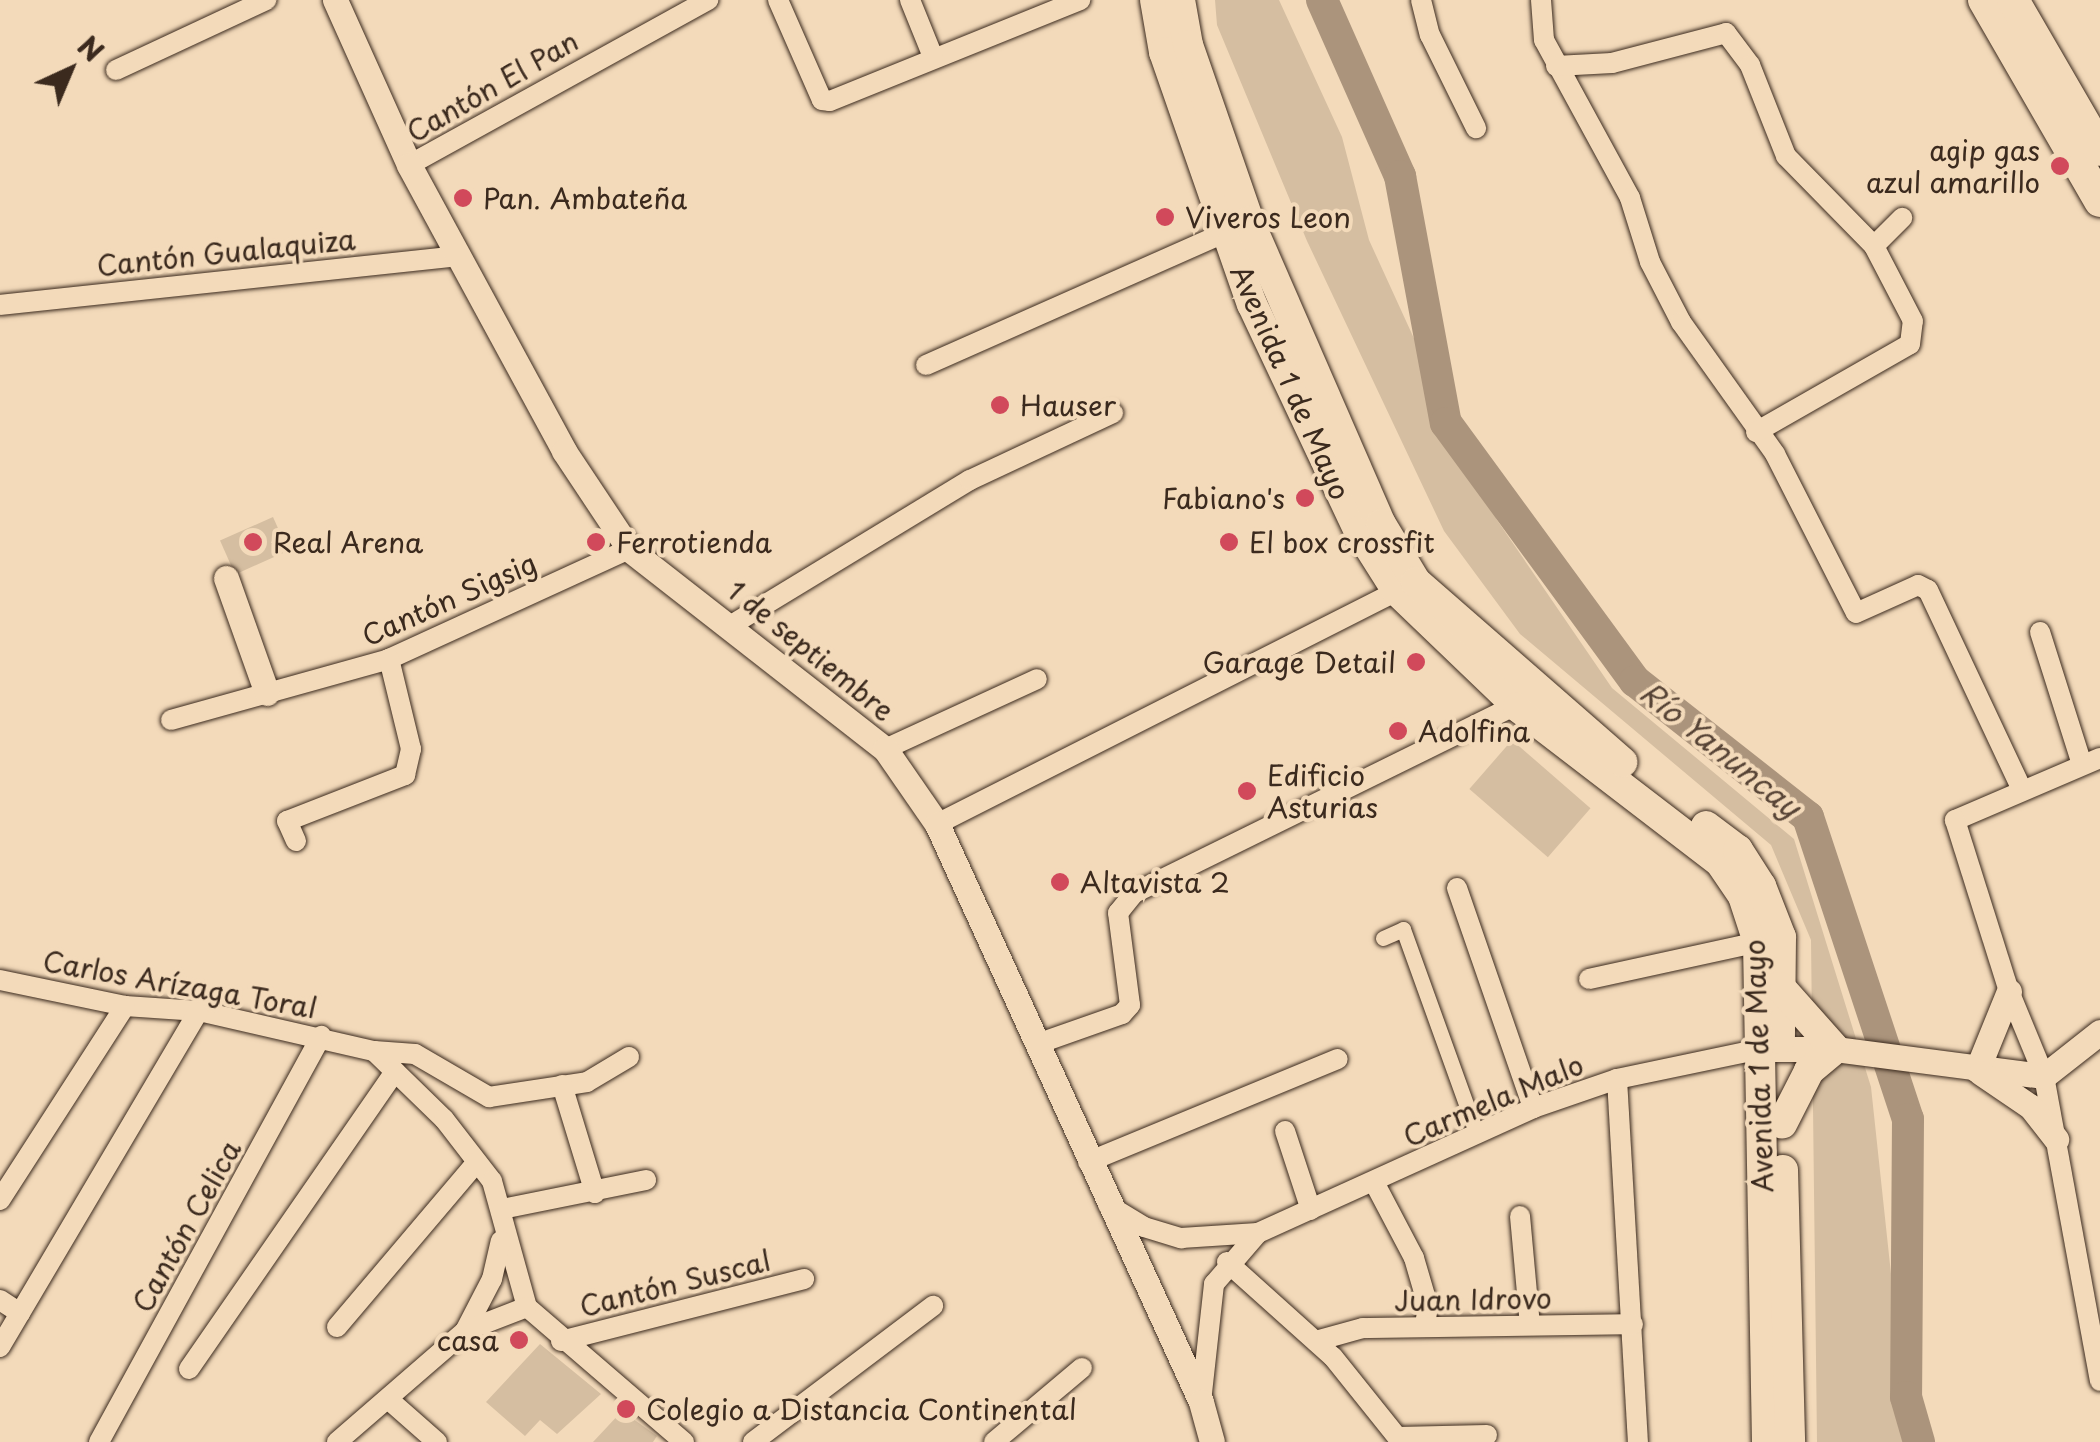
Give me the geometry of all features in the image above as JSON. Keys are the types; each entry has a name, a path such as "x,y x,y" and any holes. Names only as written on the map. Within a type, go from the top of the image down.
{"main road":[{"name":"Avenida 1 de Mayo","path":"1154,0 1164,52 1359,531 1397,591 1528,699 1738,850 1761,886 1780,987 1770,1049 1782,1124 1790,1442"},
{"name":"Avenida 1 de Mayo","path":"1180,0 1188,45 1237,228 1380,524 1416,582 1528,699"},
{"path":"1984,0 2100,201"},
{"path":"2013,0 2095,131"},
{"name":"Avenida 1 de Mayo","path":"1767,1442 1769,940"},
{"path":"1780,987 1838,1049 1809,1071 1782,1124"}],"street":[{"path":"116,70 266,0"},
{"name":"1 de septiembre","path":"335,0 409,165 564,451 630,548 734,624 885,750 937,824 1106,1204 1202,1402 1212,1442"},
{"name":"Cantón El Pan","path":"409,165 708,0"},
{"path":"778,0 822,100 1080,0"},
{"path":"910,0 934,58"},
{"path":"1421,0 1430,35 1476,128"},
{"path":"1541,0 1544,40 1630,198 1650,262 1681,322 1775,454 1856,613 1918,585 1928,590 2021,788"},
{"path":"1556,66 1612,64 1726,34 1750,65 1786,156 1874,246 1913,320 1910,344 1756,432"},
{"path":"1874,246 1902,218"},
{"path":"926,365 1237,228"},
{"name":"Cantón Gualaquiza","path":"0,306 458,256"},
{"path":"734,624 970,480 1113,413"},
{"name":"Cantón Sigsig","path":"171,720 389,659 630,548"},
{"path":"226,578 267,693"},
{"path":"937,824 1397,591"},
{"path":"2040,632 2091,760 1954,820 2009,991 2044,1076 2100,1379"},
{"path":"296,841 288,820 405,775 411,748 389,659"},
{"path":"885,750 1037,679"},
{"path":"1037,1044 1122,1014 1130,1005 1118,913 1134,893 1528,699"},
{"path":"1457,888 1533,1108"},
{"path":"1383,938 1403,929 1478,1134"},
{"path":"1589,979 1769,940"},
{"name":"Carlos Arízaga Toral","path":"1,982 124,1006 198,1011 374,1051 477,1162 502,1219 527,1307 560,1342 684,1442"},
{"path":"1977,1070 2009,991"},
{"path":"0,1200 124,1006"},
{"path":"0,1347 198,1011"},
{"path":"1770,1049 1838,1049 2044,1076 2100,1032"},
{"name":"Cantón Celica","path":"99,1442 321,1036"},
{"name":"Carmela Malo","path":"1202,1402 1214,1284 1227,1262 1258,1233 1533,1108 1616,1078 1770,1049"},
{"path":"374,1051 416,1054 480,1096 587,1082 629,1056"},
{"path":"1088,1162 1338,1059"},
{"path":"1977,1070 2031,1108 2056,1139"},
{"path":"188,1368 395,1071"},
{"path":"1616,1078 1638,1442"},
{"path":"562,1086 594,1193"},
{"path":"1285,1131 1311,1210"},
{"path":"337,1327 477,1162"},
{"path":"465,1331 492,1278 502,1219 646,1180"},
{"path":"1374,1182 1414,1258 1428,1306 1425,1326"},
{"name":"Carmela Malo","path":"1106,1204 1144,1228 1182,1238 1258,1233"},
{"path":"1520,1216 1530,1325"},
{"path":"1227,1262 1316,1341 1400,1439 1486,1435"},
{"name":"Cantón Suscal","path":"560,1342 804,1279"},
{"path":"0,1300 20,1312"},
{"path":"753,1442 933,1306"},
{"path":"337,1442 465,1331 527,1307"},
{"name":"Juan Idrovo","path":"1316,1341 1363,1328 1633,1324"},
{"path":"994,1442 1082,1368"},
{"path":"388,1399 437,1442"}],"shaded area":[{"path":"1215,0 1279,0 1342,137 1369,240 1497,520 1612,688 1794,839 1871,1087 1909,1442 1817,1442 1811,940 1771,845 1520,634 1444,531 1307,241 1217,25"},
{"name":"Real Arena","path":"273,517 288,551 235,574 220,541"},
{"path":"1512,740 1590,808 1548,857 1469,789"},
{"path":"540,1344 601,1394 557,1434 540,1420 525,1436 486,1402"},
{"path":"622,1411 657,1436 653,1442 593,1442"}],"waterway":[{"name":"Río Yanuncay","path":"1322,0 1400,176 1446,423 1635,681 1808,817 1908,1119 1906,1397 1919,1442"}],"place":[{"name":"agip gas azul amarillo","path":"2060,166"},
{"name":"Pan. Ambateña","path":"463,198"},
{"name":"Viveros Leon","path":"1165,217"},
{"name":"Hauser","path":"1000,405"},
{"name":"Fabiano's","path":"1305,498"},
{"name":"Real Arena","path":"253,542"},
{"name":"Ferrotienda","path":"596,542"},
{"name":"El box crossfit","path":"1229,542"},
{"name":"Garage Detail","path":"1416,662"},
{"name":"Adolfina","path":"1398,731"},
{"name":"Edificio Asturias","path":"1247,791"},
{"name":"Altavista 2","path":"1060,882"},
{"name":"casa","path":"519,1340"},
{"name":"Colegio a Distancia Continental","path":"626,1409"}]}
